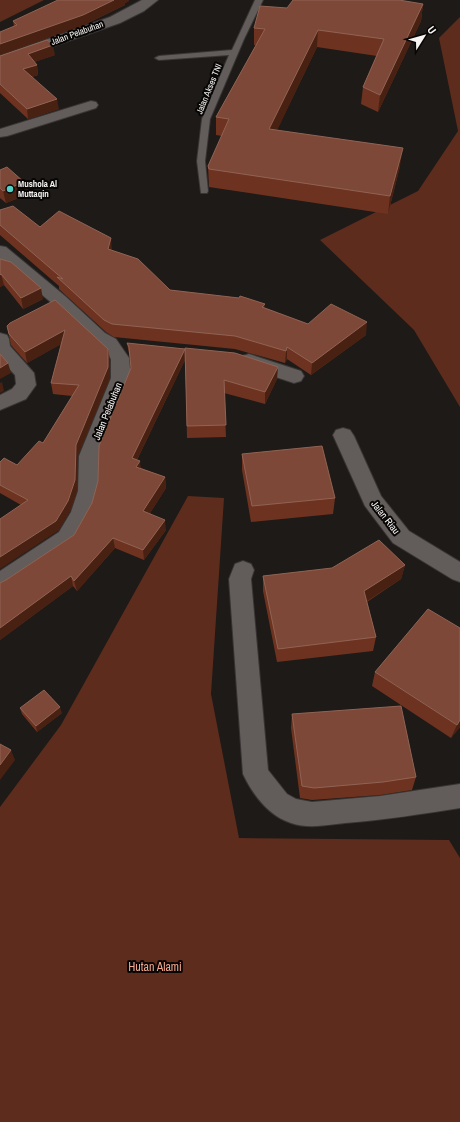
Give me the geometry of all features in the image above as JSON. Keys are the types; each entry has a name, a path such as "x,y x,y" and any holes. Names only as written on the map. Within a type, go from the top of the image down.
{"street":[{"name":"Jalan Pelabuhan","path":"0,61 115,20 151,0"},
{"path":"1,131 91,105"},
{"name":"Jalan Pelabuhan","path":"0,251 52,303 109,344 120,358 120,378 89,456 88,491 82,513 67,538 0,583"},
{"path":"0,403 19,394 26,385 24,373 1,348 4,334"},
{"path":"109,344 132,347"},
{"path":"235,357 294,376"},
{"name":"Jalan Riau","path":"343,434 372,500 401,537 460,573"},
{"path":"243,570 240,578 256,774 278,803 292,811 312,814 380,808 460,796"}],"lane":[{"name":"Jalan Akses TNI","path":"204,191 201,161 206,119 234,52 259,0"},
{"path":"159,58 234,52"}],"green space":[{"path":"0,0 44,0 0,22"},
{"path":"460,17 460,407 414,330 320,240 418,191 458,131 439,38"},
{"name":"Hutan Alami","path":"188,496 224,498 211,694 239,838 449,840 460,858 460,1122 0,1122 0,807 61,725"}],"building":[{"path":"58,0 114,0 83,15 0,44 0,32 17,25 13,21"},
{"path":"293,0 399,0 423,4 380,95 363,87 384,39 318,30 269,129 403,148 390,196 209,169 208,166 229,119 216,117 265,29 254,28 260,6 287,8"},
{"path":"47,40 53,45 28,54 37,65 23,69 57,99 27,109 0,84 0,56"},
{"path":"7,167 24,182 3,191 0,188 0,170"},
{"path":"13,206 40,227 59,211 111,238 108,249 138,259 170,290 239,298 240,296 265,304 262,307 308,324 331,304 367,322 312,363 287,347 286,351 235,336 112,324 104,320 57,277 63,279 0,225 0,210"},
{"path":"0,259 11,262 41,288 21,298 1,274 0,275"},
{"path":"55,300 108,349 108,367 76,445 75,480 68,501 56,521 0,557 0,519 28,500 0,485 0,462 4,458 17,465 39,441 43,443 79,385 51,383 65,330 25,352 9,334 7,326 10,323"},
{"path":"127,343 185,349 132,458 140,461 136,467 165,477 143,511 165,520 143,550 113,538 74,581 71,576 0,628 0,583 74,535 92,503 98,481 99,446 131,368 129,347"},
{"path":"185,348 235,353 278,367 265,392 224,380 226,425 187,426"},
{"path":"0,354 8,363 0,368"},
{"path":"322,446 335,498 252,506 242,454"},
{"path":"379,540 405,565 364,591 376,637 278,649 263,576 332,568"},
{"path":"428,609 460,628 460,720 457,725 375,672"},
{"path":"44,690 60,707 36,726 20,708"},
{"path":"401,706 416,777 383,782 314,788 302,786 292,714"},
{"path":"0,744 11,750 0,765"}],"place":[{"name":"Mushola Al Muttaqin","path":"10,189"}]}
